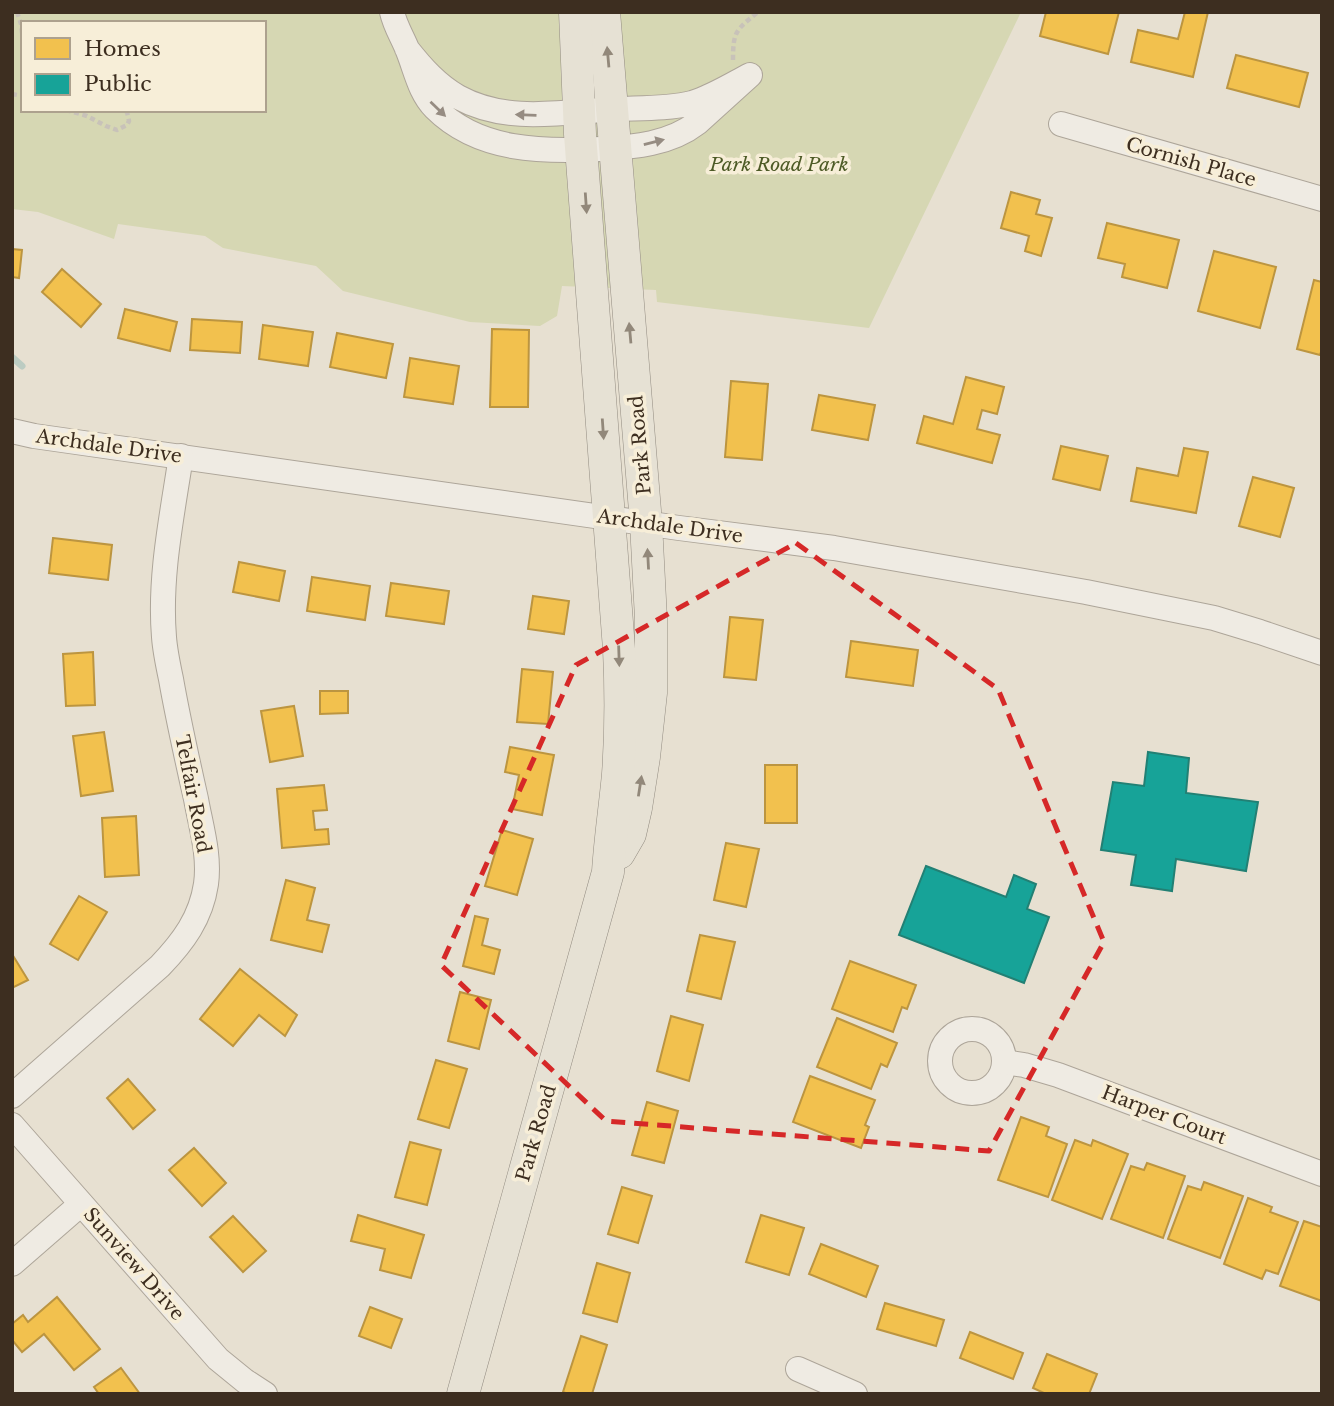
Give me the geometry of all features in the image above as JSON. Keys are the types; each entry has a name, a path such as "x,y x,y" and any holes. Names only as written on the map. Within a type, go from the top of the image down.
{"main road":[{"name":"Park Road","path":"463,1394 608,872 617,775 621,710 619,649 581,150 575,12"},
{"name":"Park Road","path":"604,12 646,523 651,619 650,693 636,808 630,834 608,872"}],"street":[{"path":"392,12 418,82 433,107 460,127 478,136 513,147 581,150 651,144 689,129 750,75 691,103 541,115 513,114 468,102 448,91 428,75 407,49"},
{"name":"Cornish Place","path":"1061,124 1322,199"},
{"name":"Archdale Drive","path":"12,431 834,548 1086,592 1214,618 1322,653"},
{"name":"Telfair Road","path":"12,1096 160,966 181,944 202,902 207,870 204,840 164,638 164,574 181,456"},
{"name":"Harper Court","path":"1004,1062 1058,1074 1322,1174"},
{"name":"Sunview Drive","path":"12,1125 218,1359 265,1394"},
{"path":"12,1265 81,1204"},
{"path":"798,1369 855,1394"}],"path":[{"path":"729,67 733,60 736,31 758,12"},
{"path":"73,112 117,130 127,125 127,112"}],"highlighted area":[{"path":"796,543 998,689 1104,942 989,1151 606,1121 441,965 576,665"}],"green space":[{"name":"Park Road Park","path":"12,12 1021,12 869,328 657,302 656,290 562,286 557,316 540,326 470,322 343,291 316,266 223,248 205,236 118,224 114,239 38,212 12,209"}],"building: Homes":[{"path":"1046,12 1119,12 1108,54 1040,36"},
{"path":"1185,12 1208,12 1193,77 1131,62 1138,30 1178,39"},
{"path":"1236,55 1308,73 1299,107 1227,88"},
{"path":"1011,192 1040,200 1036,214 1052,218 1041,256 1025,251 1029,236 1001,228"},
{"path":"1107,223 1179,240 1167,288 1122,277 1125,264 1098,258"},
{"path":"12,249 22,250 19,278 12,277"},
{"path":"1214,251 1276,267 1260,328 1198,311"},
{"path":"62,269 101,304 81,327 42,292"},
{"path":"1314,280 1322,282 1320,355 1297,349"},
{"path":"125,309 177,322 170,351 118,338"},
{"path":"192,319 242,322 240,353 190,350"},
{"path":"263,325 313,332 308,366 259,359"},
{"path":"492,329 529,330 528,407 490,407"},
{"path":"337,333 393,344 386,378 330,367"},
{"path":"410,358 459,366 453,404 404,397"},
{"path":"966,377 1004,387 997,414 982,410 977,429 1000,435 992,463 917,443 924,416 953,424"},
{"path":"731,381 768,384 762,460 725,457"},
{"path":"819,395 875,405 868,440 812,430"},
{"path":"1061,446 1108,456 1100,490 1053,479"},
{"path":"1184,448 1208,452 1196,513 1131,501 1137,468 1178,476"},
{"path":"1253,477 1294,488 1280,537 1239,526"},
{"path":"53,538 112,545 108,580 49,573"},
{"path":"239,562 285,571 279,601 233,592"},
{"path":"312,577 370,586 365,620 307,611"},
{"path":"391,583 449,591 444,624 386,616"},
{"path":"533,596 569,601 564,634 528,629"},
{"path":"730,617 763,620 756,680 724,677"},
{"path":"851,641 918,650 913,686 846,677"},
{"path":"93,652 95,705 66,706 63,654"},
{"path":"522,669 553,672 548,724 517,722"},
{"path":"320,691 348,691 348,713 320,714"},
{"path":"294,706 303,756 270,762 261,711"},
{"path":"104,732 113,791 81,796 73,736"},
{"path":"510,747 554,755 542,815 512,809 519,775 505,772"},
{"path":"765,765 797,765 797,823 765,823"},
{"path":"324,785 327,810 313,811 315,830 328,829 329,844 282,848 277,789"},
{"path":"136,816 139,875 105,877 102,818"},
{"path":"502,830 533,839 517,895 485,886"},
{"path":"726,843 759,849 746,907 714,900"},
{"path":"286,880 315,888 307,920 329,925 322,952 271,940"},
{"path":"79,896 107,912 78,960 50,944"},
{"path":"475,916 488,919 482,945 500,950 494,974 463,966"},
{"path":"700,935 735,942 721,999 687,991"},
{"path":"12,954 28,980 12,988"},
{"path":"850,961 916,985 907,1009 902,1007 893,1032 832,1009"},
{"path":"240,969 297,1015 285,1036 259,1015 233,1046 200,1019"},
{"path":"460,992 491,1000 479,1049 448,1041"},
{"path":"671,1016 703,1025 689,1081 657,1071"},
{"path":"837,1018 897,1043 887,1067 881,1064 871,1089 817,1067"},
{"path":"436,1060 467,1069 449,1128 418,1119"},
{"path":"810,1076 875,1100 865,1125 869,1127 861,1148 793,1122"},
{"path":"128,1079 155,1110 133,1129 107,1098"},
{"path":"647,1102 678,1111 664,1163 632,1155"},
{"path":"1021,1117 1049,1127 1046,1136 1067,1144 1048,1197 998,1180"},
{"path":"1075,1140 1091,1146 1093,1140 1128,1154 1102,1219 1052,1200"},
{"path":"410,1142 441,1150 427,1205 395,1197"},
{"path":"194,1148 226,1183 202,1206 169,1170"},
{"path":"1147,1163 1185,1176 1163,1238 1111,1219 1131,1166 1144,1170"},
{"path":"1204,1182 1243,1196 1220,1258 1168,1239 1188,1186 1201,1190"},
{"path":"622,1187 652,1196 638,1243 608,1234"},
{"path":"1248,1198 1272,1207 1270,1212 1298,1222 1278,1274 1266,1270 1262,1279 1224,1264"},
{"path":"358,1215 424,1235 411,1278 380,1270 385,1249 351,1241"},
{"path":"761,1215 804,1228 789,1275 746,1262"},
{"path":"233,1216 266,1251 243,1272 210,1237"},
{"path":"1304,1221 1322,1227 1322,1301 1280,1286"},
{"path":"821,1244 878,1266 866,1297 809,1274"},
{"path":"597,1263 630,1273 617,1322 583,1313"},
{"path":"57,1297 100,1349 74,1370 44,1334 22,1352 12,1340 12,1324 23,1315 28,1322"},
{"path":"885,1303 944,1320 936,1346 877,1329"},
{"path":"370,1307 402,1319 391,1348 359,1336"},
{"path":"970,1332 1023,1353 1013,1379 960,1358"},
{"path":"581,1336 607,1345 592,1394 568,1394 563,1392"},
{"path":"1047,1354 1097,1374 1089,1394 1046,1394 1033,1388"},
{"path":"121,1368 140,1394 99,1394 94,1387"}],"building: Public":[{"path":"1148,752 1189,758 1186,793 1258,802 1246,871 1176,859 1172,891 1131,885 1136,855 1101,850 1113,782 1144,786"},
{"path":"926,866 1006,897 1014,875 1036,884 1027,909 1049,917 1024,983 899,935"}],"waterway":[{"path":"12,357 22,366"}]}
